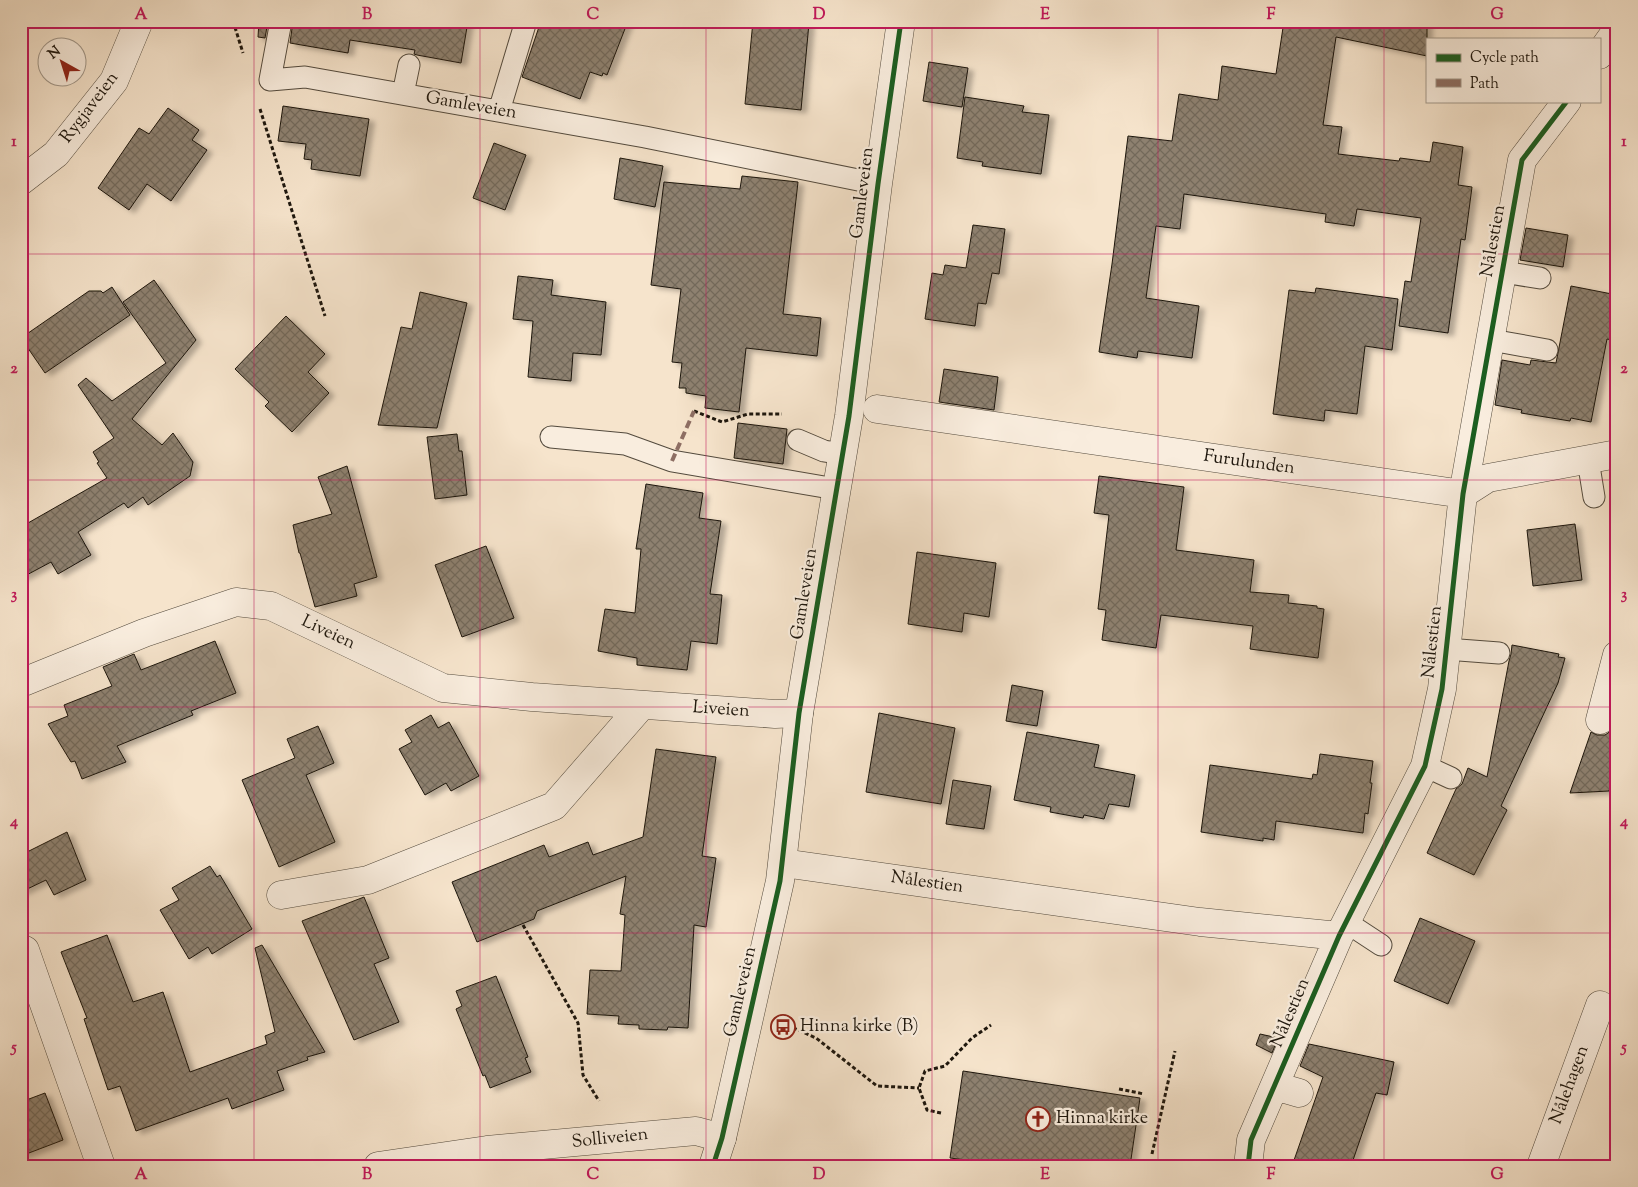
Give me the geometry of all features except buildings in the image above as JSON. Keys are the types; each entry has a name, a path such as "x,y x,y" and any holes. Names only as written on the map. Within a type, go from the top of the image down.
{"street":[{"name":"Rygjaveien","path":"21,181 56,154 114,81 139,21"},
{"name":"Gamleveien","path":"713,1166 722,1138 783,863 799,713 849,416 900,21"},
{"path":"1600,54 1617,30"},
{"name":"Nålestien","path":"1248,1166 1251,1140 1287,1089 1343,929 1425,766 1442,690 1463,494 1522,160 1566,102"},
{"name":"Furulunden","path":"877,409 1463,494"},
{"path":"1463,494 1488,478 1617,454"},
{"name":"Liveien","path":"21,683 144,634 236,602 271,606 443,688 642,705 775,714 799,713"},
{"path":"1600,720 1617,655"},
{"path":"281,895 368,880 554,806 642,705"},
{"name":"Nålestien","path":"783,863 1200,922 1343,929"},
{"path":"25,950 101,1166"},
{"name":"Nålehagen","path":"1541,1166 1600,1005"},
{"name":"Solliveien","path":"378,1166 487,1150 696,1131 722,1138"}],"lane":[{"name":"Gamleveien","path":"281,21 270,80 305,77 645,137 878,184"},
{"path":"499,111 526,21"},
{"path":"403,94 409,64"},
{"path":"1503,272 1540,278"},
{"path":"1491,340 1547,350"},
{"path":"550,437 625,444 672,461 836,490"},
{"path":"798,440 824,451 842,454"},
{"path":"1588,460 1594,497"},
{"path":"1446,650 1499,653"},
{"path":"1425,766 1451,778"},
{"path":"1343,929 1381,945"}],"path":[{"path":"233,21 244,55"},
{"path":"260,109 326,316"},
{"path":"694,411 722,422 748,414 802,414 798,440"},
{"path":"524,925 578,1023 583,1075 599,1101"},
{"path":"787,1025 816,1038 878,1086 919,1088"},
{"path":"941,1113 926,1110 919,1088 925,1071 945,1066 972,1038 991,1025"},
{"path":"1152,1154 1176,1050"},
{"path":"1120,1089 1144,1094"}],"marked path":[{"path":"672,461 694,411"}],"cycle path":[{"path":"713,1166 722,1138 780,881 799,713 849,416 878,184 901,21"},
{"path":"1248,1166 1251,1140 1339,936 1425,766 1442,689 1463,494 1522,160 1566,102"}],"place":[{"name":"Hinna kirke (B)","path":"783,1027"},
{"name":"Hinna kirke","path":"1038,1119"}]}
